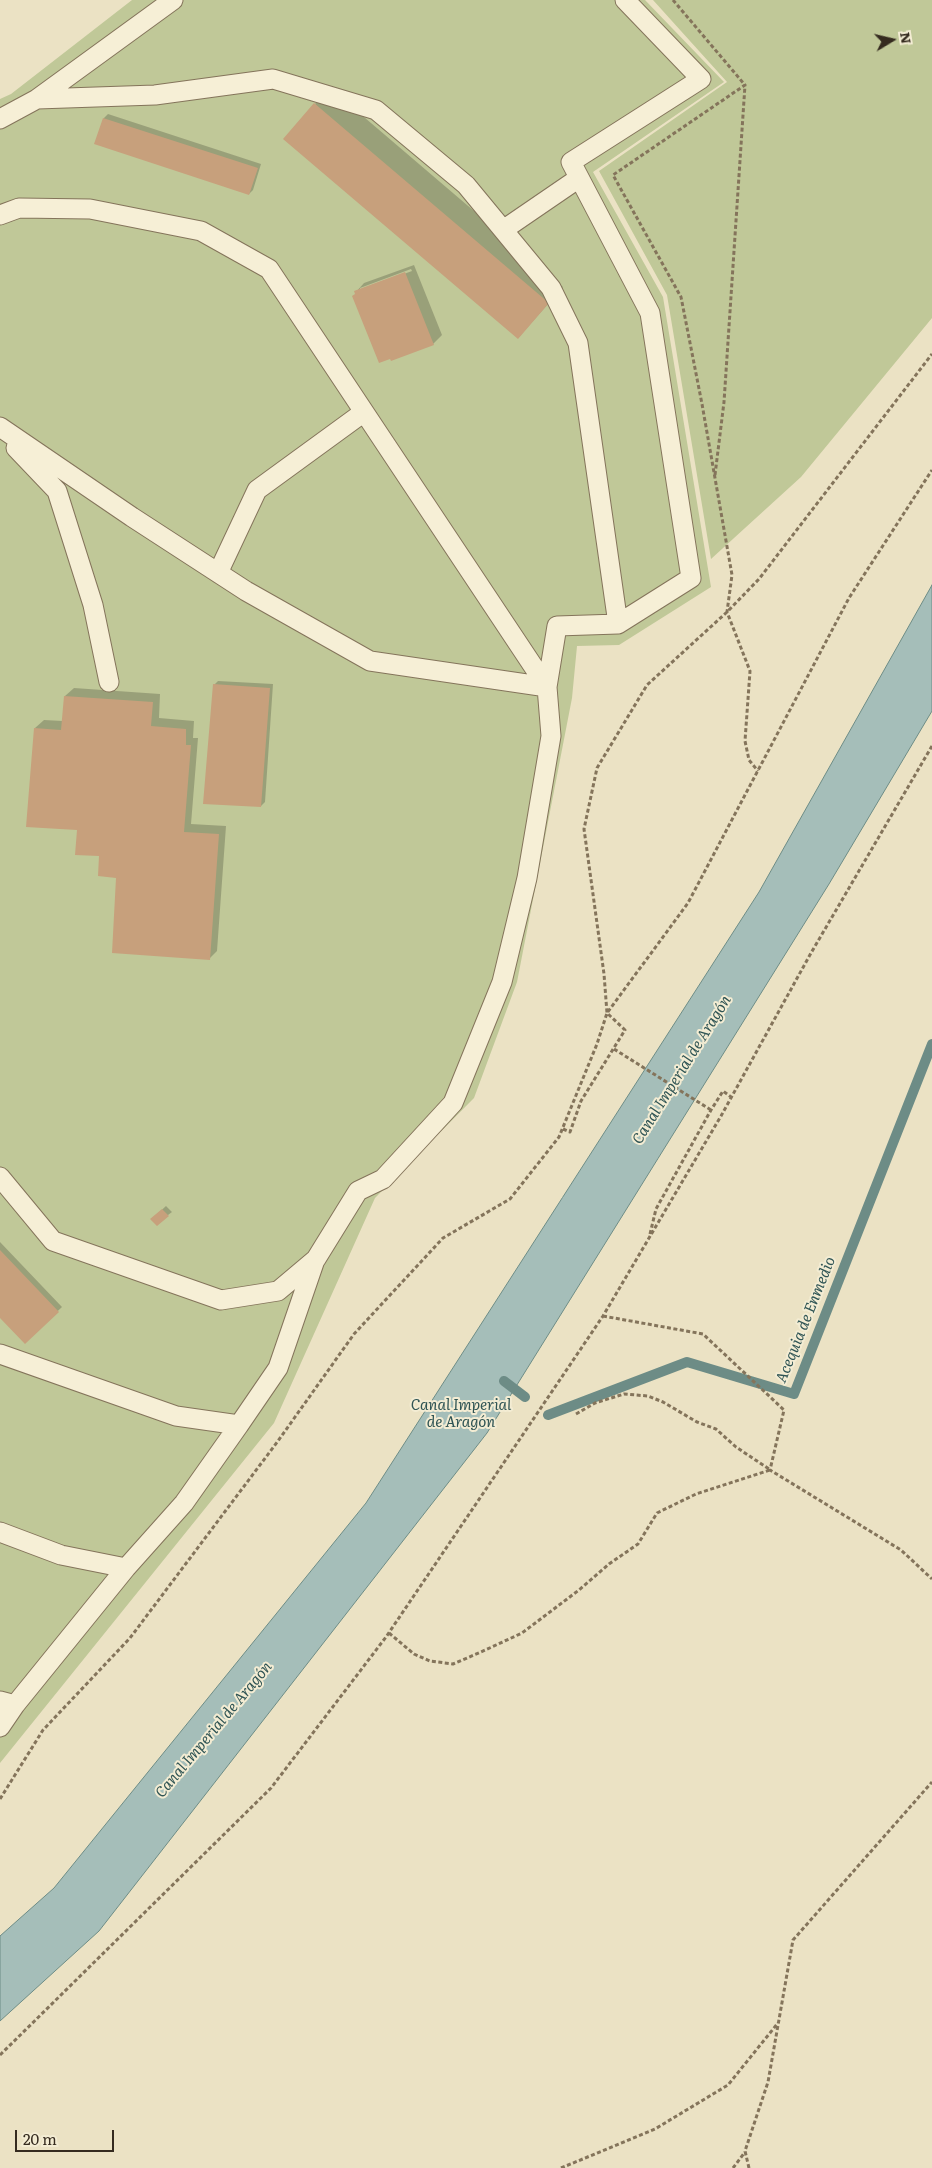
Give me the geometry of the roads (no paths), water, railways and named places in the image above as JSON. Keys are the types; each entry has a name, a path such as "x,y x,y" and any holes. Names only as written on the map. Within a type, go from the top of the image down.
{"lane":[{"path":"0,119 37,99 173,0"},
{"path":"0,1727 7,1703 184,1504 278,1368 316,1259 358,1191 383,1179 453,1103 502,982 527,878 551,736 547,687 557,626 618,624 691,578 650,313 571,162 701,79 625,0"},
{"path":"37,99 155,95 273,79 376,110 466,185 551,288 578,343 618,624"},
{"path":"503,230 579,178"},
{"path":"0,215 19,208 90,209 200,231 269,269 547,687"},
{"path":"218,573 257,490 364,412"},
{"path":"0,429 246,591 370,661 547,687"},
{"path":"0,429 57,491 93,605 109,682"},
{"path":"0,1176 53,1241 221,1300 278,1291 316,1259"},
{"path":"0,1354 176,1416 239,1426"},
{"path":"0,1532 60,1555 126,1568"}],"water":[{"name":"Canal Imperial de Aragón","path":"932,585 932,711 829,884 487,1433 99,1931 0,2021 0,1936 54,1888 366,1503 759,892"}],"waterway":[{"name":"Acequia de Enmedio","path":"548,1415 687,1362 794,1394 932,1044"},
{"name":"Acequia de Enmedio","path":"504,1381 525,1397"}]}
